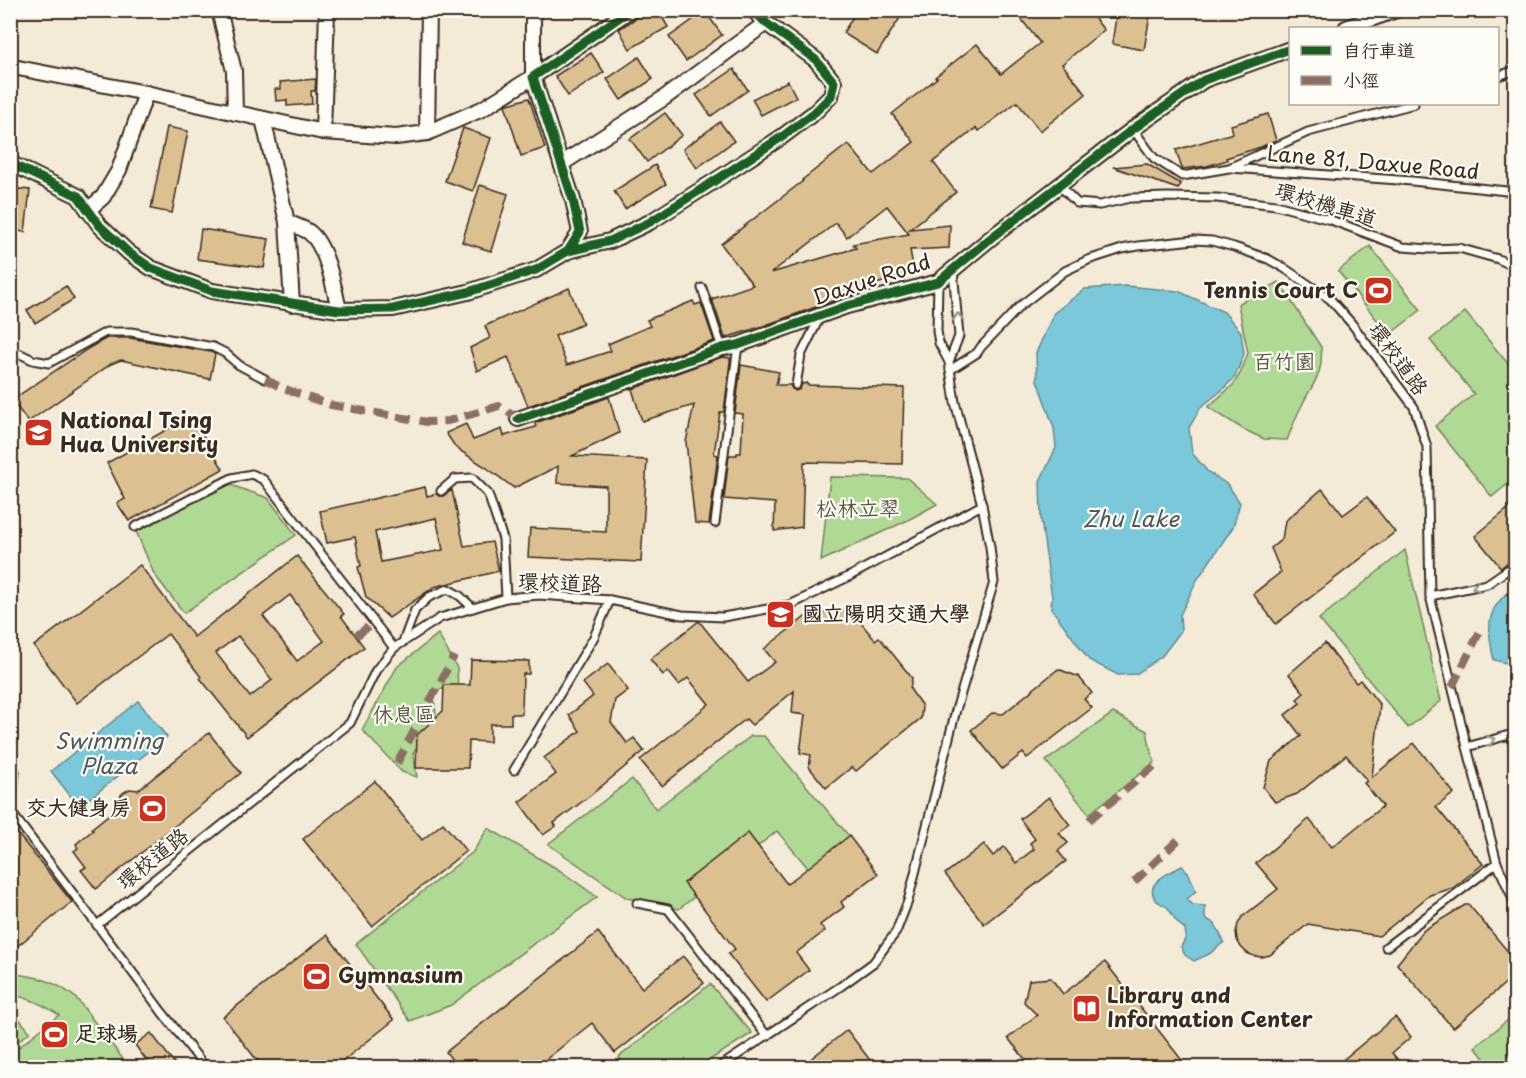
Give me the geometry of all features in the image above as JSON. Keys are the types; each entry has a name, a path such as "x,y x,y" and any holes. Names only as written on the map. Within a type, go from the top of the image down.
{"street":[{"path":"219,10 234,71 236,113"},
{"path":"323,132 327,10"},
{"path":"427,133 429,10"},
{"path":"533,10 533,77 573,200 580,232 568,251"},
{"path":"10,65 323,132 396,138 427,133 482,109 630,10"},
{"path":"10,163 78,196 100,226 129,254 152,268 212,291 339,310 393,309 468,292 536,270 568,251 610,242 650,222 783,136 815,112 831,96 834,82 816,60 766,23 753,10"},
{"path":"1349,27 1396,10"},
{"path":"561,164 664,98 766,23"},
{"name":"Daxue Road","path":"518,419 880,296 938,282 1059,185 1133,129 1204,80 1289,49"},
{"path":"88,210 103,197 118,170 146,93"},
{"path":"263,119 287,222 292,304"},
{"path":"287,222 309,232 319,244 339,310"}],"lane":[{"path":"1499,75 1515,70"},
{"path":"1133,129 1154,158 1182,176 1228,168 1308,132 1410,105"},
{"name":"Lane 81, Daxue Road","path":"1228,168 1412,181 1515,192"},
{"name":"環校機車道","path":"1059,185 1077,202 1100,205 1130,198 1168,197 1217,198 1276,204 1331,220 1403,247 1459,248 1498,259 1515,267"},
{"name":"環校道路","path":"950,370 977,353 1020,306 1065,271 1088,260 1130,247 1194,240 1212,241 1268,259 1330,299 1352,324 1414,407 1427,447 1430,596 1497,863 1515,906"},
{"path":"949,362 959,336 953,270"},
{"path":"718,1068 873,963 896,932 908,901 956,710 994,582 982,505 955,402 949,362 939,343 937,331 938,282"},
{"path":"702,288 722,348"},
{"path":"796,385 801,355 822,315"},
{"path":"10,349 33,360 49,363 106,332 131,332 213,347 264,379"},
{"path":"716,523 738,345"},
{"path":"135,527 232,478 252,474 264,480 394,648"},
{"path":"441,491 455,479 472,478 488,494 503,539 506,598"},
{"name":"環校道路","path":"98,925 350,723 376,670 394,648 440,618 506,598 539,595 610,600 682,615 723,617 790,605 850,576 982,505"},
{"path":"1430,596 1487,584 1515,564"},
{"path":"403,642 415,610 429,597 448,589 473,608"},
{"path":"514,770 594,637 610,600"},
{"path":"1467,747 1515,733"},
{"path":"10,755 15,772 11,812 206,1068"},
{"path":"1386,947 1497,863"},
{"path":"637,903 668,909 767,1036"}],"green space":[{"name":"Tennis Court C","path":"1370,246 1421,310 1389,335 1338,271"},
{"name":"百竹園","path":"1279,282 1321,347 1321,364 1317,378 1300,409 1287,440 1264,439 1208,407 1233,385 1248,353 1238,304"},
{"path":"1465,312 1515,372 1515,478 1492,497 1435,426 1474,394 1430,340"},
{"name":"松林立翠","path":"830,477 907,478 937,504 821,561"},
{"path":"228,484 268,498 296,535 184,613 154,574 136,531"},
{"path":"1405,550 1441,701 1408,728 1319,619"},
{"name":"休息區","path":"438,634 457,668 458,688 433,690 437,723 413,753 417,777 402,772 362,730 397,667"},
{"path":"1113,713 1147,731 1155,762 1089,814 1046,761"},
{"path":"751,736 764,736 849,836 818,880 777,831 679,909 627,898 548,844 632,779 656,809"},
{"path":"488,828 559,870 597,897 451,1005 410,1021 356,944 473,852"},
{"path":"11,974 46,981 70,993 129,1067 11,1067 11,1053 59,1015 36,1002 11,995"},
{"path":"710,984 752,1033 699,1067 617,1067 623,1063 619,1057"},
{"path":"11,1009 30,1032 10,1047"},
{"path":"1515,1014 1515,1067 1491,1067 1475,1047"}],"water":[{"name":"Zhu Lake","path":"1126,286 1178,291 1224,312 1241,332 1244,354 1235,377 1201,407 1189,428 1192,453 1207,471 1228,485 1240,503 1233,527 1197,580 1180,615 1181,631 1162,656 1136,674 1118,675 1089,660 1051,608 1052,597 1041,520 1040,481 1056,448 1054,428 1037,380 1036,353 1054,313 1085,289"},
{"path":"1515,586 1516,665 1514,665 1494,660 1490,623 1494,609"},
{"name":"Swimming Plaza","path":"138,701 167,737 79,807 51,771"},
{"path":"1182,866 1188,872 1196,891 1187,899 1193,905 1205,906 1205,918 1215,924 1224,942 1209,954 1194,961 1185,955 1181,947 1186,937 1185,929 1167,907 1155,899 1153,893 1153,888 1160,878"}],"building":[{"path":"649,10 658,10 668,27 630,49 619,29"},
{"path":"857,10 905,10 877,54 843,33"},
{"path":"1014,10 1088,10 1104,30 1062,64 1086,94 1040,131 1017,102 979,131 976,128 933,162 956,192 910,229 950,225 949,248 910,250 914,272 867,287 868,291 725,338 712,299 753,285 721,244 848,144 873,174 914,142 892,114 977,44 1001,74 1040,43","holes":["887,206 909,234 853,244 856,248 771,273 836,223 847,237"]},
{"path":"1117,10 1151,10 1144,50 1112,44"},
{"path":"705,11 722,35 686,61 669,37"},
{"path":"591,53 604,72 568,96 555,76"},
{"path":"639,57 653,79 621,100 607,79"},
{"path":"734,69 748,90 711,116 696,95"},
{"path":"316,79 315,91 311,91 312,104 287,106 287,100 276,101 275,89 281,89 280,82"},
{"path":"788,81 796,97 761,115 752,99"},
{"path":"529,98 545,148 521,156 505,105"},
{"path":"665,113 682,135 647,162 630,139"},
{"path":"1268,114 1276,140 1226,158 1227,160 1207,166 1182,169 1176,150 1233,133 1231,125"},
{"path":"720,122 734,141 697,168 683,149"},
{"path":"167,127 188,131 172,213 151,209"},
{"path":"463,128 491,138 473,191 445,181"},
{"path":"1147,164 1181,184 1178,189 1113,167"},
{"path":"655,165 666,184 625,209 614,191"},
{"path":"480,185 508,194 491,251 462,242"},
{"path":"10,188 30,190 25,232 10,230"},
{"path":"201,229 269,239 264,268 197,259"},
{"path":"66,286 74,299 35,323 27,310"},
{"path":"569,288 583,324 555,336 567,365 611,351 608,344 650,326 647,320 693,301 695,305 701,303 714,341 528,406 508,357 477,371 470,348 490,338 485,326"},
{"path":"107,338 130,338 211,352 215,354 210,379 121,360 111,364 28,422 12,400"},
{"path":"722,357 730,358 730,362 724,412 720,412 714,454 718,455 709,524 695,523 686,442 694,405 642,421 632,389"},
{"path":"741,365 779,372 776,385 790,385 796,391 802,384 807,383 807,385 904,388 902,464 804,462 802,527 774,531 775,503 724,499 729,455 741,453 743,414 735,413"},
{"path":"609,397 619,433 572,456 647,460 641,562 528,557 530,528 606,532 606,486 557,483 558,466 514,488 456,448 446,433 466,424 473,440 502,429 504,436 536,427 535,423"},
{"path":"191,416 223,469 129,521 117,503 125,499 107,463"},
{"path":"425,487 427,496 436,494 443,496 452,490 464,546 492,542 499,571 434,587 389,618 366,597 358,567 361,566 355,537 327,543 320,511","holes":["436,518 443,550 381,562 375,532"]},
{"path":"1322,489 1343,515 1367,497 1395,532 1276,624 1253,594 1281,572 1271,548 1282,539 1285,521"},
{"path":"1515,503 1515,556 1501,568 1475,536"},
{"path":"297,556 344,614 341,616 364,647 247,737 168,634 77,703 34,646 140,565 194,637","holes":["290,595 324,641 297,661 263,616","238,636 272,680 250,697 216,653"]},
{"path":"844,609 849,615 852,612 875,640 879,637 912,678 910,689 922,706 921,718 856,771 852,767 826,788 809,767 811,755 800,753 805,715 792,713 794,691 752,725 746,719 662,786 640,760 709,704 688,678 679,685 668,671 663,675 650,659 699,621 748,682 775,662 764,649 809,614 814,620 828,610 834,617"},
{"path":"1325,643 1356,683 1360,680 1380,705 1372,777 1414,743 1454,793 1436,807 1483,864 1453,888 1430,895 1379,936 1308,924 1270,955 1254,956 1247,953 1237,940 1238,924 1242,917 1278,889 1256,863 1309,819 1332,847 1383,806 1364,783 1367,781 1346,755 1297,794 1275,802 1263,787 1271,761 1301,736 1285,715 1300,703 1297,699 1304,693 1289,674"},
{"path":"471,660 529,661 529,674 523,674 522,714 511,714 511,724 490,724 490,742 469,741 468,768 416,768 417,735 443,711 444,685 470,685"},
{"path":"608,664 628,690 615,700 611,722 627,743 634,738 644,751 554,823 556,826 543,835 519,802 556,774 544,758 580,731 569,715 593,696 583,683"},
{"path":"1058,669 1079,677 1092,693 1084,699 1092,708 1027,758 1023,753 1002,769 971,730 992,713 1003,714"},
{"name":"Swimming Plaza","path":"209,733 241,773 96,889 81,870 86,867 74,851 78,848 76,844 118,807 124,792 130,789 138,790"},
{"path":"375,781 422,840 443,823 466,851 372,926 303,839"},
{"path":"1049,797 1070,825 1059,833 1068,843 1058,851 1066,861 984,924 945,874 984,844 993,856 1004,847 1016,863 1034,849 1030,843 1035,839 1020,819"},
{"path":"10,824 72,902 10,952"},
{"path":"748,833 787,884 849,836 878,874 841,902 844,907 820,925 825,931 796,953 809,970 766,1002 728,954 735,949 684,883"},
{"path":"1465,905 1469,905 1515,960 1515,975 1453,1028 1397,964 1424,930"},
{"path":"598,932 642,988 683,956 704,983 615,1053 592,1023 535,1068 458,1068 446,1052"},
{"name":"Gymnasium","path":"327,935 394,1020 334,1068 263,1068 223,1017"},
{"name":"Library and Information Center","path":"1105,962 1188,1068 1032,1068 1008,1038 1037,1015 1024,1002 1029,980 1051,978 1063,994"},
{"path":"1395,1017 1411,1037 1392,1053 1404,1067 1333,1068"},
{"path":"847,1030 876,1068 799,1068"},
{"path":"151,1033 178,1068 152,1068 135,1045"}],"marked path":[{"path":"265,379 280,387 331,405 427,422 448,421 499,406 518,419"},
{"path":"356,636 374,622"},
{"path":"1452,687 1480,631"},
{"path":"397,763 454,656"},
{"path":"1089,820 1158,763"},
{"path":"1134,882 1178,840"}],"cycle path":[{"path":"10,163 78,196 100,226 129,253 151,268 212,291 339,310 393,309 468,292 536,270 568,251 580,232 573,200 533,77 630,10"},
{"path":"568,251 610,241 650,222 783,136 815,112 831,96 834,82 816,60 766,23 753,10"},
{"path":"518,419 847,306 938,282 992,237 1133,129 1204,80 1289,49"}],"place":[{"name":"Tennis Court C","path":"1379,291"},
{"name":"National Tsing Hua University","path":"39,433"},
{"name":"國立陽明交通大學","path":"781,614"},
{"name":"交大健身房","path":"152,808"},
{"name":"Gymnasium","path":"317,976"},
{"name":"Library and Information Center","path":"1086,1008"},
{"name":"足球場","path":"54,1034"}]}
